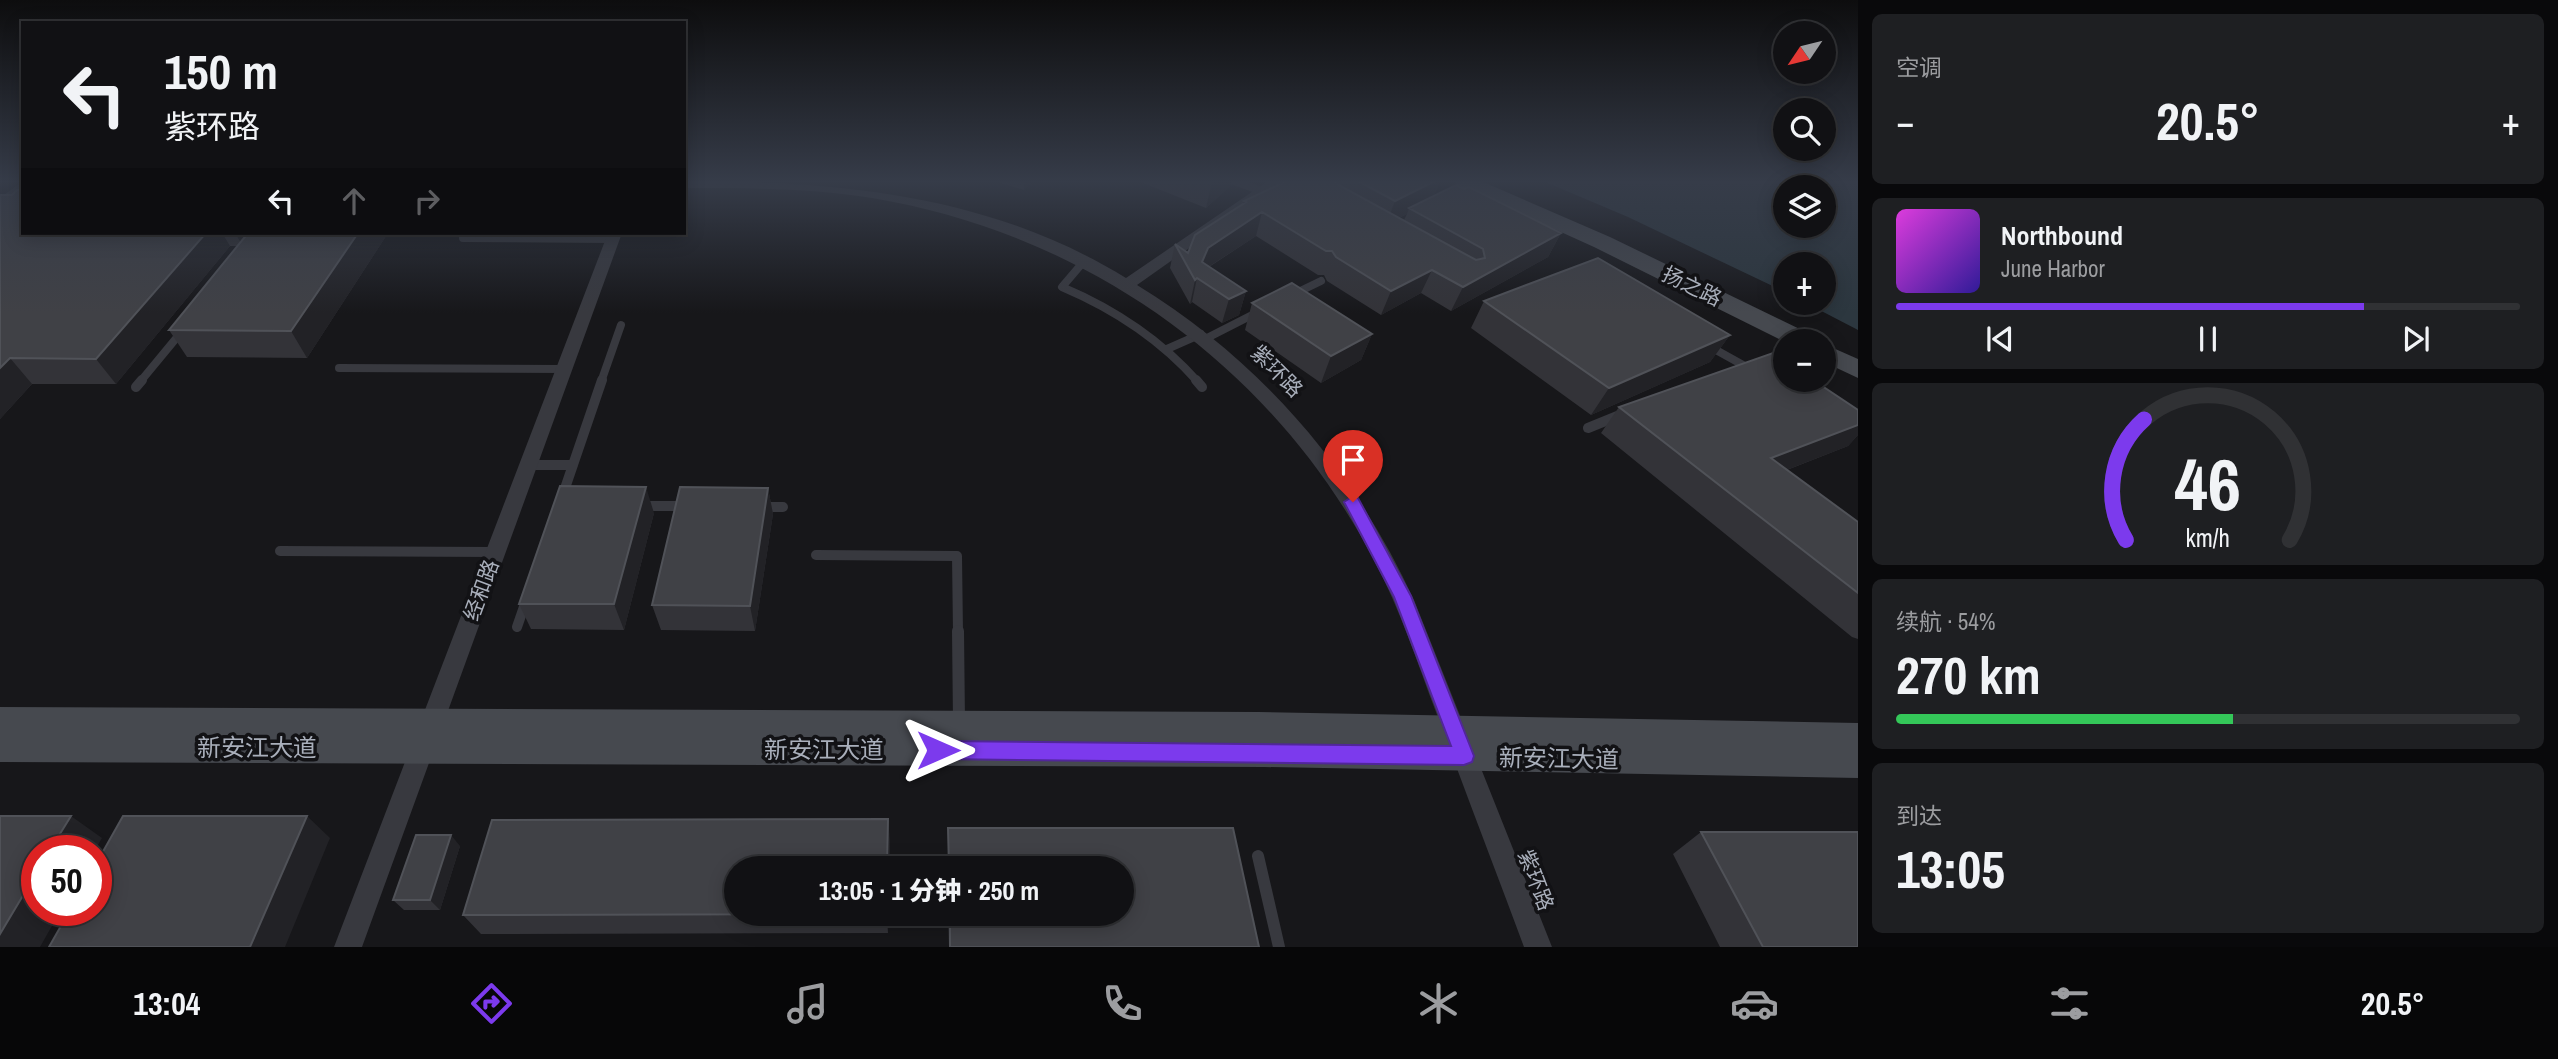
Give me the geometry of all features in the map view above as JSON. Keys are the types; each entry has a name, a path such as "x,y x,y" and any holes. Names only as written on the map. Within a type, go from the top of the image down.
{"main road":[{"name":"扬之路","path":"1562,225 1602,242 1779,329"},
{"path":"1836,358 1858,370"},
{"name":"新安江大道","path":"0,723 427,736 1250,751 1460,744 1858,739"},
{"name":"新安江大道","path":"0,746 959,726 1858,762"}],"street":[{"name":"紫环路","path":"999,225 1085,260 1128,284 1204,335 1279,404 1342,486 1403,596 1538,947"},
{"path":"1128,284 1213,225"},
{"name":"经和路","path":"348,947 614,236"}],"lane":[{"path":"464,239 614,236"},
{"path":"1085,260 1062,287 1118,313 1167,349 1202,387"},
{"path":"1287,298 1321,281"},
{"path":"1167,349 1275,304"},
{"path":"136,387 187,325"},
{"path":"573,506 559,505 621,325"},
{"path":"1697,339 1758,373"},
{"path":"1730,370 1742,364"},
{"path":"339,368 564,369"},
{"path":"1588,429 1627,412"},
{"path":"528,465 572,465"},
{"path":"629,506 699,507"},
{"path":"741,507 783,507"},
{"path":"280,551 495,552"},
{"path":"816,555 957,556 959,726"},
{"path":"517,627 530,590"},
{"path":"1258,856 1279,947"}],"shaded area":[{"path":"1645,225 1773,225 1773,238 1836,238 1836,225 1858,225 1858,330 1829,315 1836,315 1836,252 1773,252 1773,286"}],"building":[{"path":"0,225 21,225 21,235 204,235 96,359 10,358 0,368"},
{"path":"1210,225 1242,225 1208,248 1202,262 1246,291 1229,299 1197,278 1195,280 1175,244 1188,253 1195,235"},
{"path":"1284,225 1412,225 1476,260 1485,258 1483,249 1440,225 1545,225 1561,233 1463,287 1432,270 1391,291 1336,257 1332,251 1326,251"},
{"path":"246,235 357,235 291,331 169,330"},
{"path":"1598,258 1730,335 1609,388 1484,301"},
{"path":"1292,283 1372,334 1331,356 1252,303"},
{"path":"1773,353 1773,392 1831,392 1858,410 1858,425 1771,458 1858,522 1858,593 1619,407"},
{"path":"560,486 646,487 614,604 519,604"},
{"path":"680,487 768,488 750,606 652,605"},
{"path":"0,816 71,816 59,835 21,835 21,899 0,934"},
{"path":"123,816 307,816 250,947 49,947 61,926 112,926 112,836"},
{"path":"888,819 887,856 724,856 724,914 463,915 492,820"},
{"path":"948,828 1233,828 1259,947 950,947 950,926 1134,926 1134,856 949,856"},
{"path":"1701,832 1858,832 1858,947 1763,947"},
{"path":"416,835 451,835 430,900 393,900"}],"route":[{"path":"938,750 1264,751 1464,756 1403,596 1353,502"}]}
